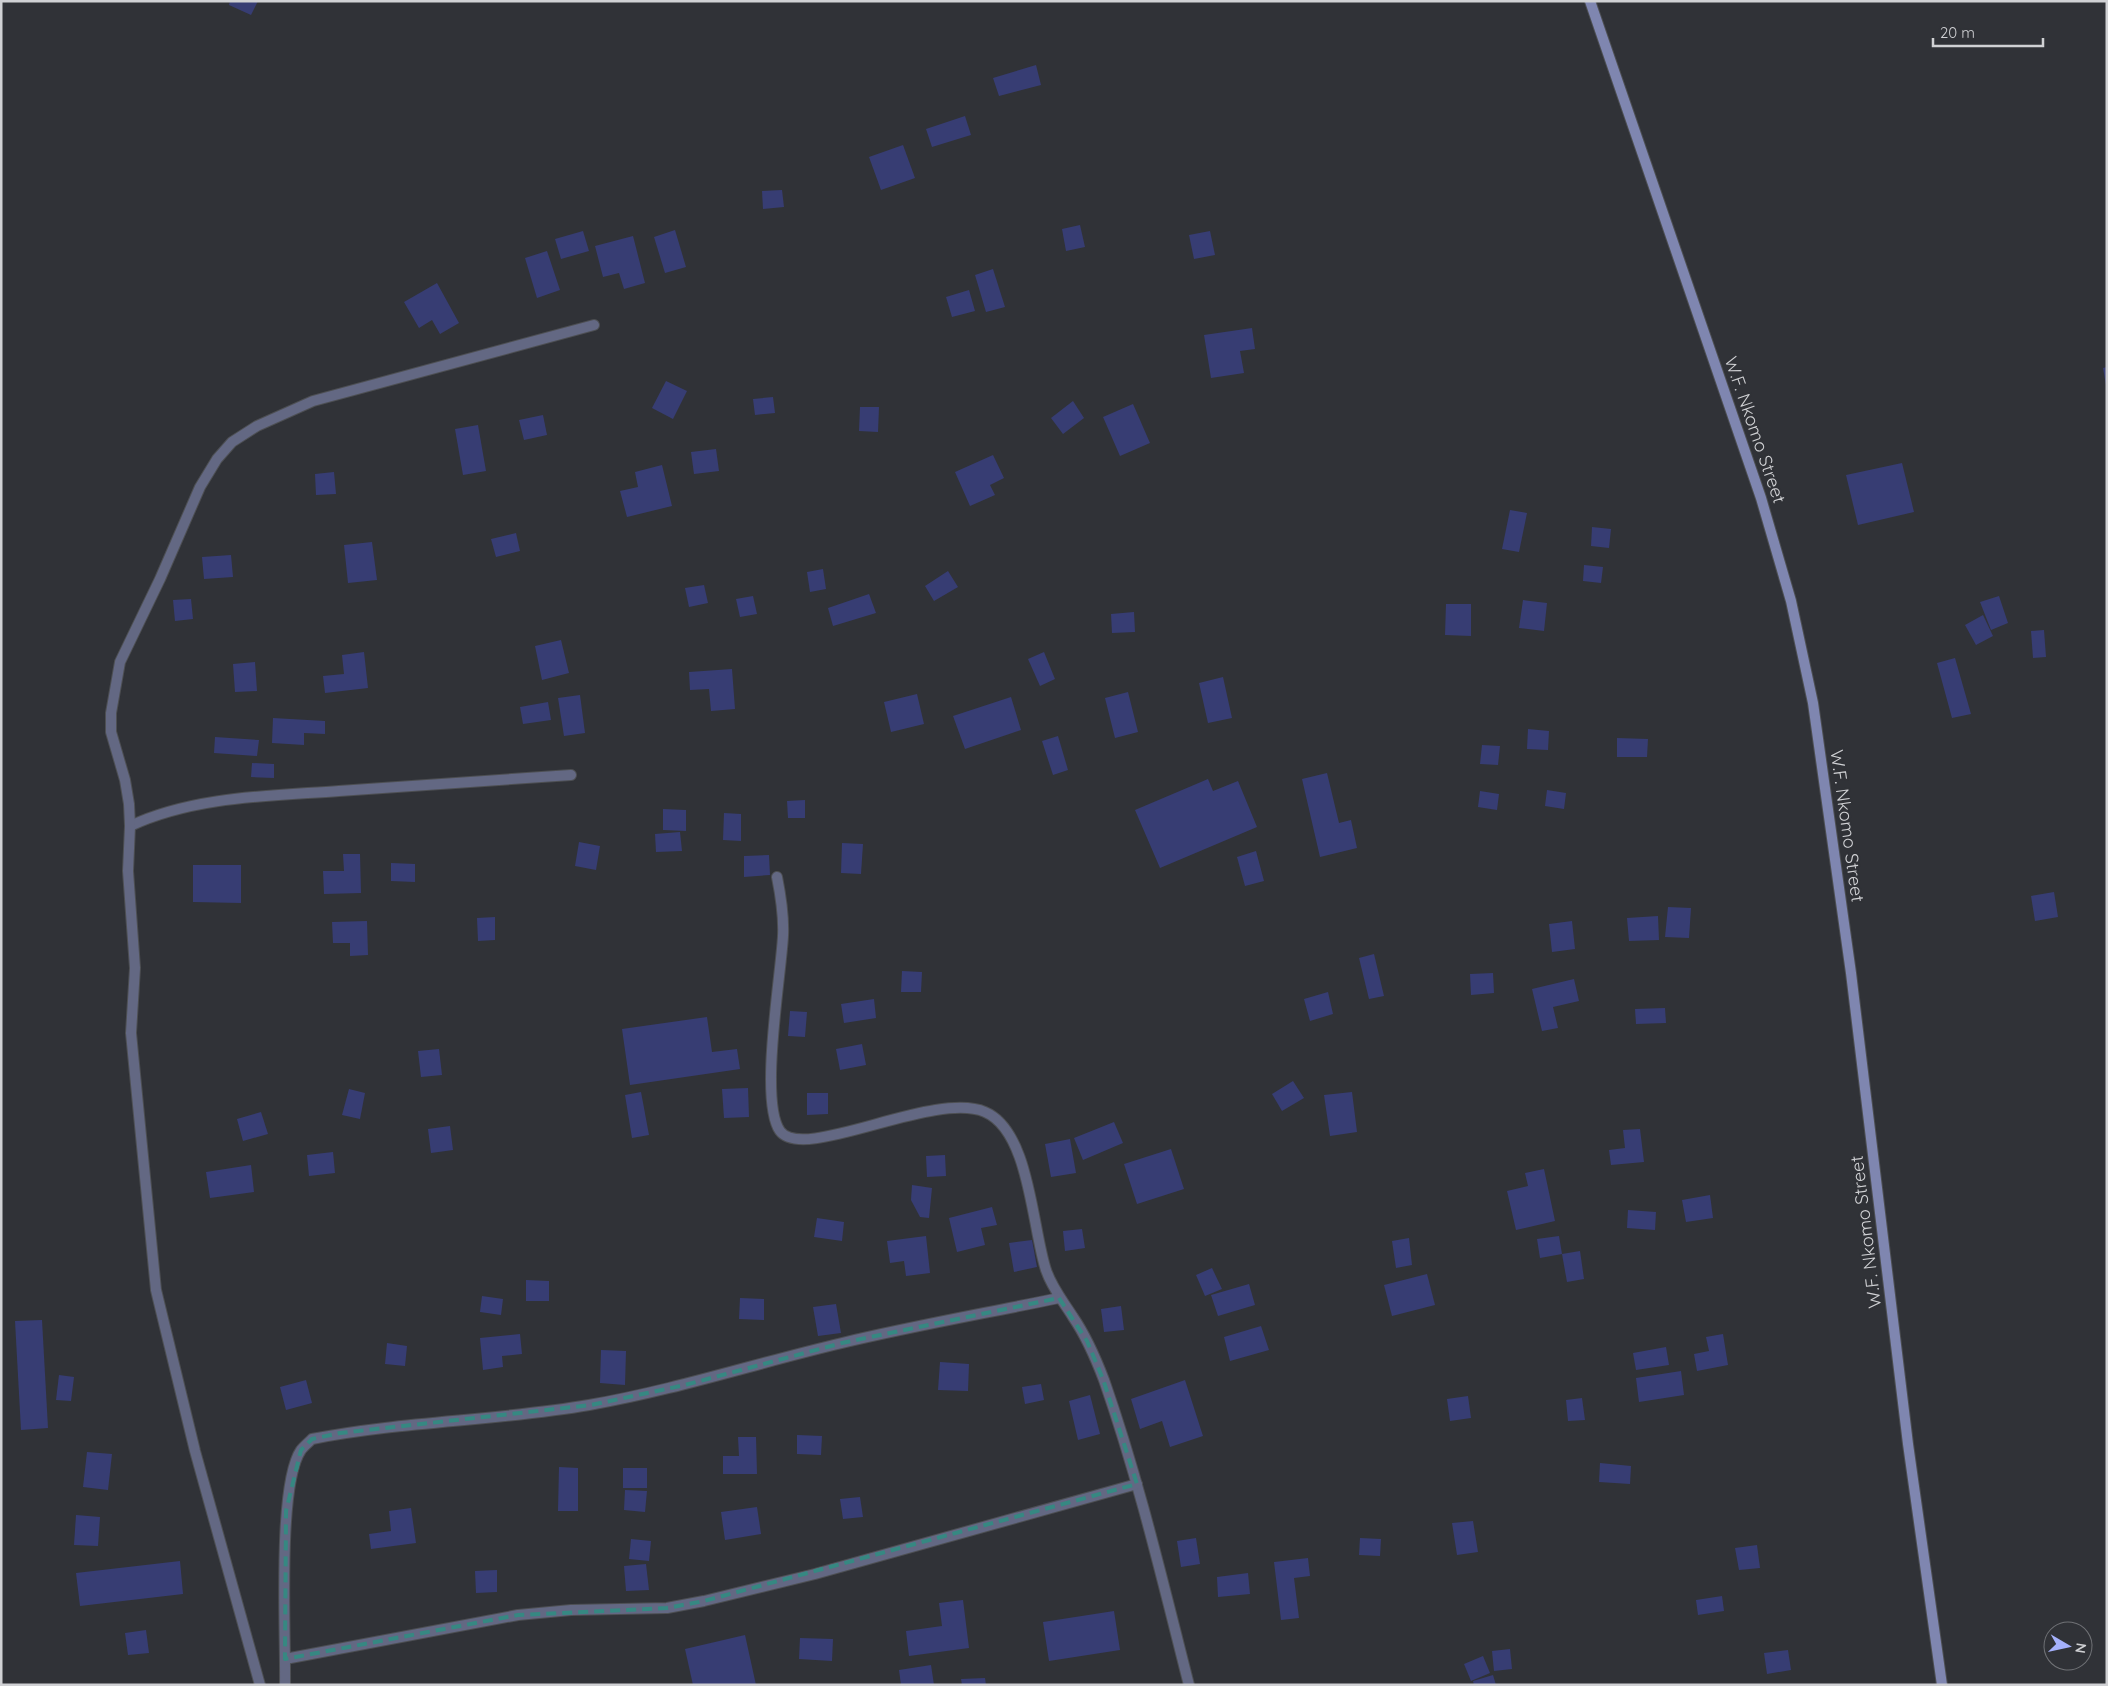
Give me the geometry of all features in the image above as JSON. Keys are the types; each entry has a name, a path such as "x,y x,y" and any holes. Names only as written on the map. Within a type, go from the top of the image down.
{"main road":[{"name":"W.F. Nkomo Street","path":"1590,1 1761,498 1791,601 1809,684 1851,973 1908,1444 1942,1685"}],"street":[{"path":"260,1685 195,1451 156,1290 131,1033 135,968 128,871 130,826 125,780 112,732 111,713 120,662 160,579 200,487 217,459 232,442 257,426 314,401 594,325"},
{"path":"130,826 161,812 202,804 286,795 571,774"},
{"path":"777,877 783,909 783,935 771,1092 776,1123 782,1134 795,1140 810,1140 836,1135 927,1110 966,1106 987,1113 1006,1130 1018,1152 1046,1270 1059,1298 1087,1341 1103,1379 1137,1484 1189,1685"},
{"path":"285,1685 286,1511 295,1464 301,1450 312,1439 410,1424 550,1411 591,1405 685,1385 842,1343 1059,1298"},
{"path":"286,1659 518,1615 570,1610 667,1608 704,1601 815,1574 1137,1484"}],"highlighted area":[{"path":"1059,1298 1087,1341 1103,1379 1137,1484 704,1601 667,1608 518,1615 285,1659 286,1511 301,1450 312,1439 340,1433 591,1405 685,1385 842,1343"}],"building":[{"path":"230,1 258,1 251,15 229,5"},
{"path":"1036,65 1041,85 999,96 993,78"},
{"path":"965,116 971,135 932,147 926,129"},
{"path":"903,145 915,178 881,190 869,157"},
{"path":"782,190 784,207 763,209 762,191"},
{"path":"1080,225 1085,247 1066,251 1062,229"},
{"path":"675,230 686,267 665,273 654,237"},
{"path":"583,231 589,251 561,259 555,239"},
{"path":"1210,231 1215,255 1194,259 1189,235"},
{"path":"633,236 645,283 624,289 619,273 603,277 595,246"},
{"path":"547,251 560,290 537,298 525,258"},
{"path":"993,269 1005,307 986,312 975,275"},
{"path":"437,283 459,323 440,334 432,320 419,328 404,302"},
{"path":"969,290 975,311 952,317 946,297"},
{"path":"1252,328 1255,349 1240,351 1244,373 1211,378 1204,335"},
{"path":"2107,367 2107,385 2106,385 2103,368"},
{"path":"666,381 687,391 673,419 652,408"},
{"path":"773,397 775,413 755,415 753,399"},
{"path":"1073,401 1084,418 1063,434 1051,418"},
{"path":"1133,404 1150,443 1120,456 1103,417"},
{"path":"860,407 879,407 878,432 859,431"},
{"path":"543,415 547,435 524,440 519,420"},
{"path":"478,425 486,471 463,475 455,429"},
{"path":"716,449 719,471 694,474 691,452"},
{"path":"993,455 1004,478 990,485 995,495 970,506 955,472"},
{"path":"1902,463 1914,512 1858,525 1846,475"},
{"path":"662,465 672,506 627,517 620,491 638,487 635,472"},
{"path":"334,472 336,494 316,495 315,474"},
{"path":"1510,510 1527,513 1519,552 1502,549"},
{"path":"1592,527 1611,529 1609,548 1591,546"},
{"path":"516,533 520,551 496,557 491,539"},
{"path":"372,542 377,580 348,583 344,545"},
{"path":"231,555 233,577 204,579 202,557"},
{"path":"1584,565 1603,567 1601,583 1583,581"},
{"path":"823,569 826,589 810,592 807,572"},
{"path":"948,571 958,587 934,601 925,586"},
{"path":"704,585 708,603 689,607 685,588"},
{"path":"869,594 876,613 833,626 828,608"},
{"path":"753,596 757,614 740,617 736,599"},
{"path":"1999,596 2008,623 1991,630 1980,602"},
{"path":"191,599 193,619 175,621 173,600"},
{"path":"1523,600 1547,603 1544,631 1519,628"},
{"path":"1446,604 1471,604 1471,636 1445,635"},
{"path":"1134,612 1135,632 1112,633 1111,614"},
{"path":"1983,615 1993,636 1976,645 1965,625"},
{"path":"2044,630 2046,657 2033,658 2031,631"},
{"path":"561,640 569,673 542,680 535,646"},
{"path":"364,652 368,688 325,693 323,676 344,674 342,655"},
{"path":"1044,652 1055,679 1040,686 1028,659"},
{"path":"1955,658 1971,714 1952,718 1937,663"},
{"path":"255,662 257,691 235,692 233,664"},
{"path":"732,669 735,709 711,711 709,689 690,690 689,672"},
{"path":"1223,677 1232,718 1208,723 1199,683"},
{"path":"1128,692 1138,732 1115,738 1105,698"},
{"path":"917,694 924,724 891,732 884,702"},
{"path":"580,695 585,733 564,736 558,698"},
{"path":"1011,697 1021,730 965,749 953,716"},
{"path":"548,702 551,720 523,724 520,707"},
{"path":"273,718 325,721 325,734 304,733 304,745 272,743"},
{"path":"1528,729 1549,731 1548,750 1527,749"},
{"path":"1058,736 1068,770 1053,775 1042,741"},
{"path":"215,737 259,740 257,756 214,753"},
{"path":"1617,738 1648,739 1647,757 1617,757"},
{"path":"1482,745 1500,746 1498,765 1480,764"},
{"path":"252,763 274,764 274,778 251,777"},
{"path":"1327,773 1339,823 1351,820 1357,848 1320,857 1302,779"},
{"path":"1208,779 1213,791 1238,781 1257,827 1160,868 1135,810"},
{"path":"1547,790 1566,793 1564,809 1545,806"},
{"path":"1480,791 1499,794 1497,810 1478,807"},
{"path":"805,800 805,818 788,818 787,801"},
{"path":"663,809 686,810 686,831 663,830"},
{"path":"724,813 741,814 741,841 723,840"},
{"path":"680,832 682,851 656,852 655,834"},
{"path":"579,842 600,846 596,870 575,866"},
{"path":"842,843 863,844 861,874 841,873"},
{"path":"1256,851 1264,881 1245,886 1237,857"},
{"path":"343,854 360,854 361,893 324,894 323,871 344,871"},
{"path":"769,855 770,875 744,877 744,856"},
{"path":"391,863 415,864 415,882 391,881"},
{"path":"193,865 241,865 241,903 193,902"},
{"path":"2054,892 2058,917 2035,921 2031,896"},
{"path":"1668,907 1691,908 1689,938 1665,937"},
{"path":"1658,916 1659,940 1629,941 1627,918"},
{"path":"495,917 495,940 478,941 477,918"},
{"path":"367,921 368,955 350,956 350,943 333,943 332,922"},
{"path":"1572,921 1575,949 1552,952 1549,924"},
{"path":"1374,954 1384,996 1369,999 1359,958"},
{"path":"902,971 922,972 921,992 901,992"},
{"path":"1493,973 1494,993 1471,995 1470,974"},
{"path":"1574,979 1579,1001 1553,1007 1558,1028 1542,1031 1532,989"},
{"path":"1328,992 1333,1014 1310,1021 1304,999"},
{"path":"874,999 876,1018 844,1023 841,1004"},
{"path":"1665,1008 1666,1023 1636,1024 1635,1009"},
{"path":"790,1011 807,1012 805,1037 788,1036"},
{"path":"707,1017 712,1052 737,1049 740,1069 630,1085 622,1029"},
{"path":"862,1044 866,1065 840,1070 836,1049"},
{"path":"439,1049 442,1075 421,1077 418,1051"},
{"path":"1293,1081 1304,1098 1282,1111 1272,1094"},
{"path":"748,1088 749,1117 724,1118 722,1089"},
{"path":"349,1089 365,1093 360,1119 342,1115"},
{"path":"641,1092 649,1135 632,1138 625,1095"},
{"path":"1352,1092 1357,1132 1330,1136 1324,1095"},
{"path":"807,1093 828,1093 828,1114 807,1115"},
{"path":"261,1112 268,1134 243,1141 237,1119"},
{"path":"1114,1122 1123,1143 1083,1160 1074,1138"},
{"path":"450,1126 453,1150 431,1153 428,1129"},
{"path":"1640,1129 1644,1162 1611,1165 1609,1150 1625,1148 1623,1130"},
{"path":"1070,1139 1076,1173 1051,1177 1045,1144"},
{"path":"1171,1149 1184,1189 1137,1204 1124,1164"},
{"path":"333,1152 335,1173 309,1176 307,1155"},
{"path":"945,1155 946,1176 927,1177 926,1156"},
{"path":"251,1165 254,1192 210,1198 206,1172"},
{"path":"1544,1169 1555,1221 1516,1230 1507,1191 1528,1186 1525,1173"},
{"path":"912,1185 932,1188 929,1218 920,1217 911,1200"},
{"path":"1710,1195 1713,1218 1686,1222 1682,1200"},
{"path":"992,1207 997,1225 981,1228 985,1245 957,1252 949,1218"},
{"path":"1628,1210 1656,1212 1655,1230 1627,1228"},
{"path":"817,1218 844,1222 842,1241 814,1237"},
{"path":"1082,1229 1085,1248 1065,1251 1063,1231"},
{"path":"926,1236 930,1273 906,1276 904,1261 890,1263 887,1241"},
{"path":"1559,1236 1562,1254 1540,1258 1537,1239"},
{"path":"1409,1238 1412,1265 1396,1268 1392,1241"},
{"path":"1032,1240 1037,1267 1014,1272 1009,1243"},
{"path":"1580,1251 1584,1279 1567,1282 1562,1254"},
{"path":"1212,1268 1222,1289 1205,1296 1196,1275"},
{"path":"1427,1274 1435,1305 1392,1316 1384,1285"},
{"path":"526,1280 549,1281 549,1301 526,1301"},
{"path":"1249,1284 1255,1305 1218,1316 1211,1295"},
{"path":"482,1296 503,1299 501,1315 480,1312"},
{"path":"740,1298 764,1299 764,1320 739,1319"},
{"path":"836,1304 841,1333 818,1336 813,1307"},
{"path":"1121,1306 1124,1330 1104,1332 1101,1309"},
{"path":"42,1320 48,1428 21,1430 15,1321"},
{"path":"1261,1326 1269,1350 1230,1361 1224,1337"},
{"path":"520,1334 522,1354 502,1356 503,1367 483,1370 480,1338"},
{"path":"1723,1334 1728,1365 1697,1371 1694,1354 1709,1351 1706,1337"},
{"path":"387,1343 407,1346 405,1366 385,1364"},
{"path":"1666,1347 1669,1365 1636,1370 1633,1353"},
{"path":"601,1350 626,1351 625,1385 600,1383"},
{"path":"940,1362 969,1364 968,1391 938,1390"},
{"path":"1681,1371 1684,1395 1639,1402 1636,1378"},
{"path":"59,1375 74,1377 71,1401 56,1400"},
{"path":"306,1380 312,1403 286,1410 280,1387"},
{"path":"1185,1380 1203,1436 1170,1447 1162,1421 1140,1429 1131,1399"},
{"path":"1041,1384 1044,1400 1025,1404 1022,1387"},
{"path":"1090,1395 1100,1434 1078,1440 1069,1401"},
{"path":"1468,1396 1471,1418 1450,1421 1447,1399"},
{"path":"1582,1398 1585,1420 1568,1421 1566,1400"},
{"path":"797,1435 822,1436 821,1455 797,1454"},
{"path":"738,1437 756,1437 757,1474 723,1474 723,1456 739,1456"},
{"path":"87,1452 112,1454 108,1490 83,1487"},
{"path":"1600,1463 1631,1466 1630,1484 1599,1482"},
{"path":"559,1467 578,1468 578,1511 558,1511"},
{"path":"623,1468 647,1468 647,1488 623,1488"},
{"path":"625,1490 647,1491 645,1512 624,1510"},
{"path":"860,1497 863,1517 843,1519 840,1499"},
{"path":"757,1507 761,1534 725,1540 721,1512"},
{"path":"411,1508 416,1543 371,1549 369,1534 391,1531 389,1511"},
{"path":"76,1515 100,1517 98,1546 74,1545"},
{"path":"1473,1521 1478,1552 1457,1555 1452,1523"},
{"path":"1196,1538 1200,1564 1181,1567 1177,1541"},
{"path":"1360,1538 1381,1539 1380,1556 1359,1555"},
{"path":"631,1539 651,1541 649,1561 629,1559"},
{"path":"1757,1545 1760,1568 1739,1570 1735,1548"},
{"path":"1308,1558 1310,1576 1294,1578 1299,1618 1281,1620 1274,1562"},
{"path":"180,1561 183,1594 80,1606 76,1573"},
{"path":"646,1564 649,1590 626,1591 624,1566"},
{"path":"497,1570 497,1592 476,1593 475,1571"},
{"path":"1248,1573 1250,1594 1218,1597 1217,1577"},
{"path":"1722,1596 1724,1611 1698,1615 1696,1600"},
{"path":"963,1600 969,1648 909,1656 906,1631 942,1626 939,1603"},
{"path":"1114,1611 1120,1650 1049,1661 1043,1622"},
{"path":"146,1630 149,1653 128,1655 125,1633"},
{"path":"745,1635 756,1685 693,1685 685,1649"},
{"path":"800,1638 833,1639 832,1661 799,1659"},
{"path":"1510,1649 1512,1669 1494,1671 1492,1651"},
{"path":"1788,1650 1791,1670 1767,1674 1764,1653"},
{"path":"1483,1656 1490,1673 1471,1681 1464,1664"},
{"path":"931,1665 934,1685 901,1685 899,1670"},
{"path":"1493,1675 1496,1685 1474,1685 1473,1681"},
{"path":"985,1678 986,1685 962,1685 961,1679"}]}
